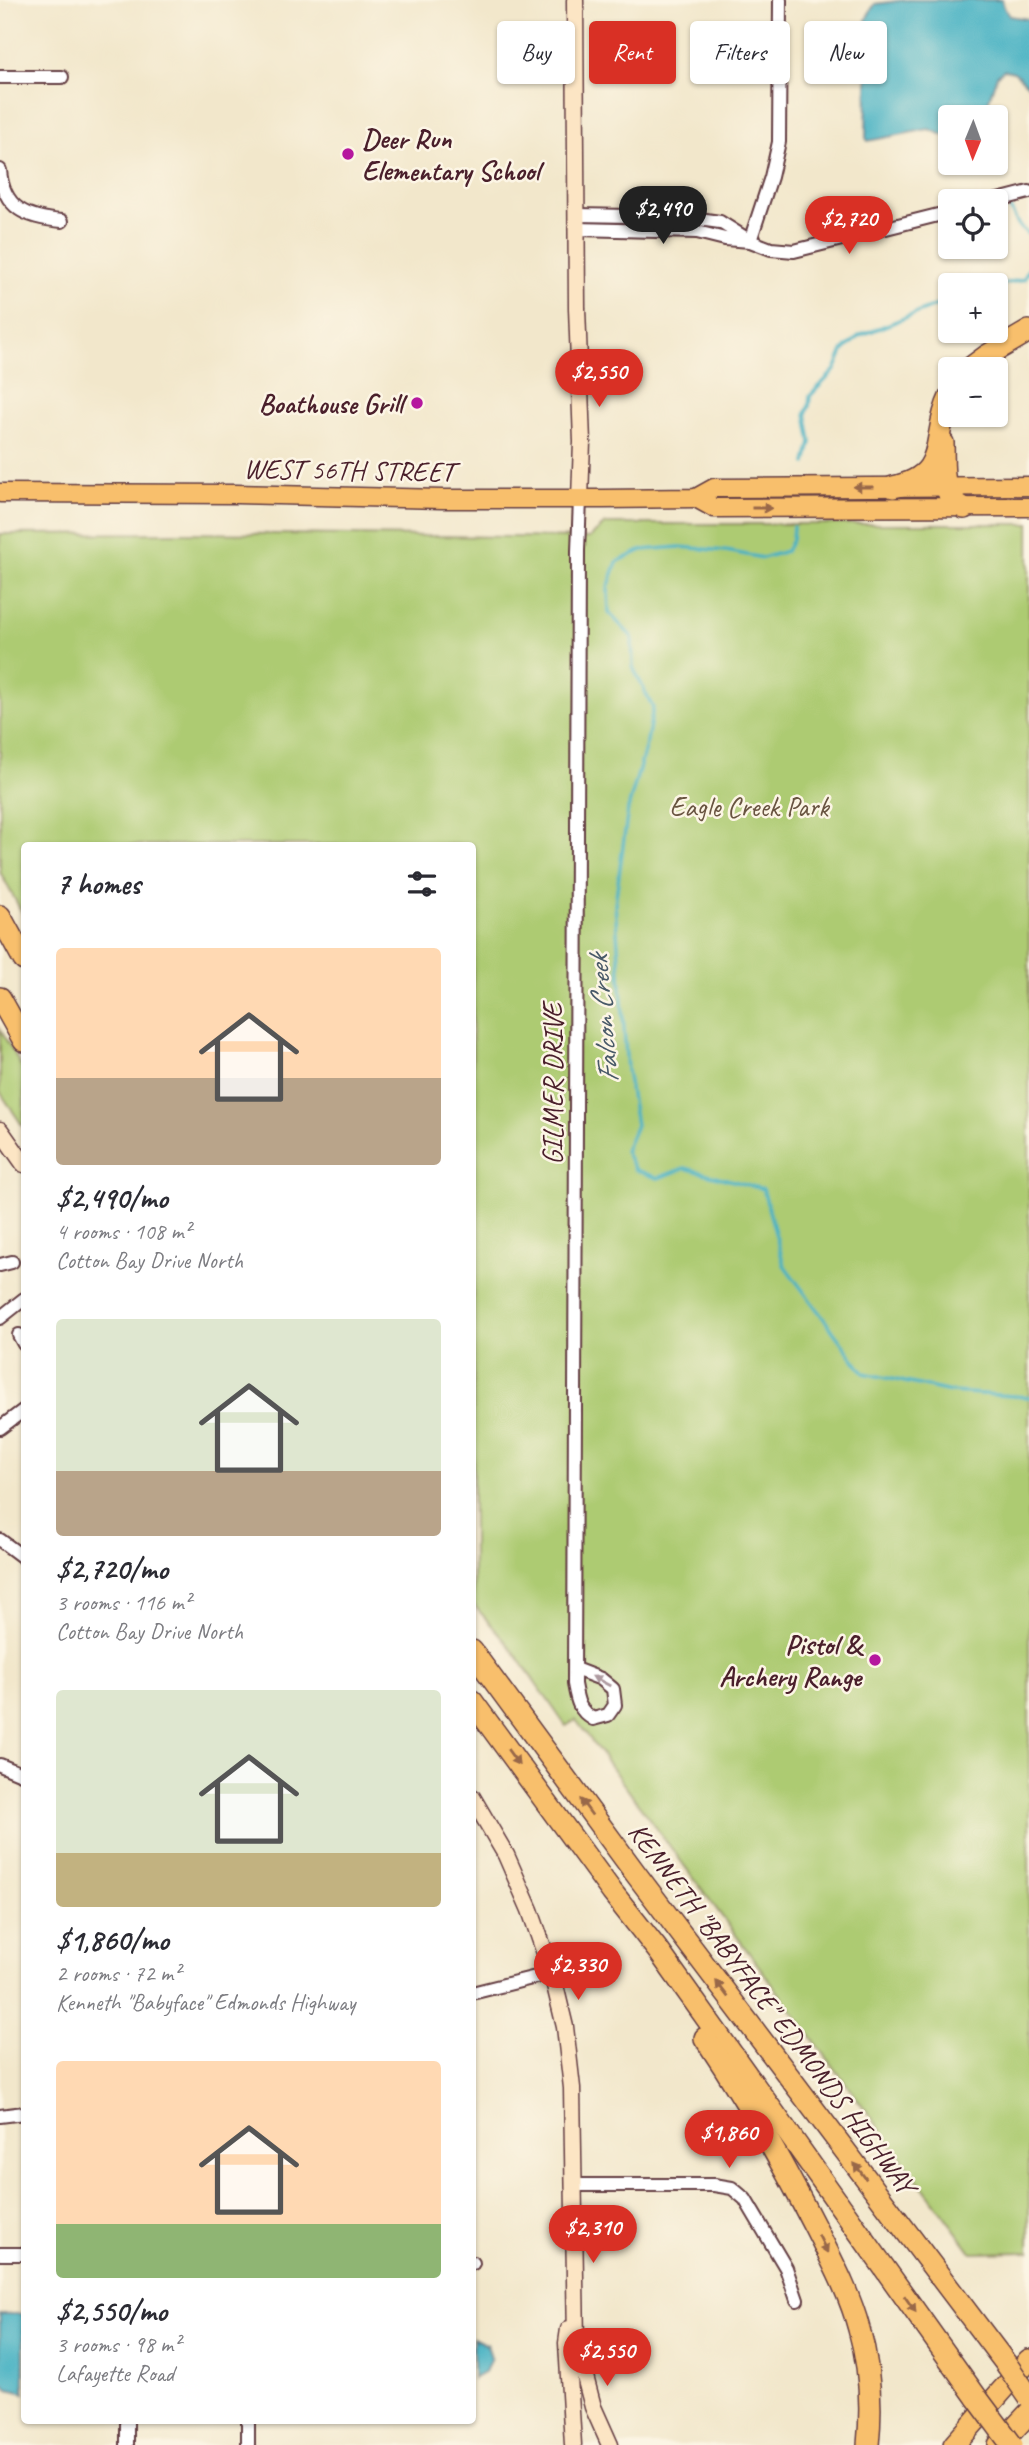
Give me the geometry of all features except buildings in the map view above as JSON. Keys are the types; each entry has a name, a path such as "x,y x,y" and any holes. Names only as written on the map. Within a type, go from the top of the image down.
{"highway":[{"path":"985,357 1029,331"},
{"path":"942,427 946,487 951,499 964,508"},
{"path":"893,487 918,480 926,474 942,427"},
{"path":"0,916 21,954"},
{"path":"0,998 21,1036"},
{"name":"KENNETH \"BABYFACE\" EDMONDS HIGHWAY","path":"476,1656 660,1907 1029,2396"},
{"name":"KENNETH \"BABYFACE\" EDMONDS HIGHWAY","path":"476,1707 667,1963 1013,2445"},
{"path":"612,1892 746,2104 829,2254 859,2327 865,2353 871,2401 868,2445"},
{"path":"954,2445 1029,2360"},
{"path":"999,2445 1029,2413"},
{"path":"1013,2445 1029,2430"}],"main road":[{"name":"WEST 56TH STREET","path":"0,494 580,499 696,498 714,488 1029,486"},
{"name":"WEST 56TH STREET","path":"696,498 714,508 1029,507"}],"street":[{"path":"575,0 582,442 580,499"},
{"path":"750,241 771,177 779,142 780,0"},
{"path":"0,77 62,77"},
{"path":"0,170 5,191 19,210 33,217 62,221"},
{"path":"1008,197 1029,192"},
{"path":"577,222 697,232 724,239 750,241 785,251 803,250 938,215"},
{"name":"GILMER DRIVE","path":"575,1669 580,499"},
{"path":"0,1130 21,1160"},
{"path":"0,1318 21,1301"},
{"path":"0,1428 21,1412"},
{"path":"0,1540 21,1556"},
{"path":"0,1765 21,1774"},
{"path":"476,1804 506,1855 530,1910 552,1973 571,2062 576,2342 579,2371 574,2445"},
{"path":"476,1992 552,1973"},
{"path":"0,2116 21,2113"},
{"path":"573,2185 714,2185 732,2188 745,2199 786,2268 797,2300"},
{"path":"0,2254 21,2254"},
{"path":"574,2445 567,2343 575,2296"},
{"path":"576,2342 593,2407 610,2445"},
{"path":"127,2424 127,2445"},
{"path":"248,2424 248,2445"}],"green space":[{"name":"Eagle Creek Park","path":"605,524 1029,524 1029,2252 972,2253 576,1720 566,1726 512,1649 476,1607 476,842 21,842 21,910 0,872 0,534 185,533 589,538"},
{"path":"0,1029 21,1066 21,1124 0,1092"}],"water":[{"path":"906,0 1002,0 1010,16 1029,19 1029,86 1014,72 1004,70 997,75 987,105 938,105 938,133 929,129 868,141 867,84 887,84 887,21 866,21 875,4"},
{"path":"0,2314 21,2314 21,2392 9,2389 0,2381"},
{"path":"476,2340 487,2345 491,2357 485,2372 476,2377"}],"waterway":[{"name":"Falcon Creek","path":"1009,206 1019,226 1029,235"},
{"name":"Falcon Creek","path":"1008,283 1024,279 1029,268"},
{"name":"Falcon Creek","path":"806,463 811,442 806,413 810,396 835,370 843,351 859,336 938,305"},
{"name":"Falcon Creek","path":"793,527 792,540 786,551 763,558 680,547 642,550 617,562 608,588 609,613 632,637 633,667 653,708 647,741 628,809 615,904 627,1070 636,1125 625,1151 635,1170 658,1178 685,1168 763,1189 784,1265 864,1373 951,1392 1029,1397"}],"place":[{"name":"Deer Run Elementary School","path":"348,154"},
{"name":"Boathouse Grill","path":"417,403"},
{"name":"Pistol & Archery Range","path":"875,1660"}]}
